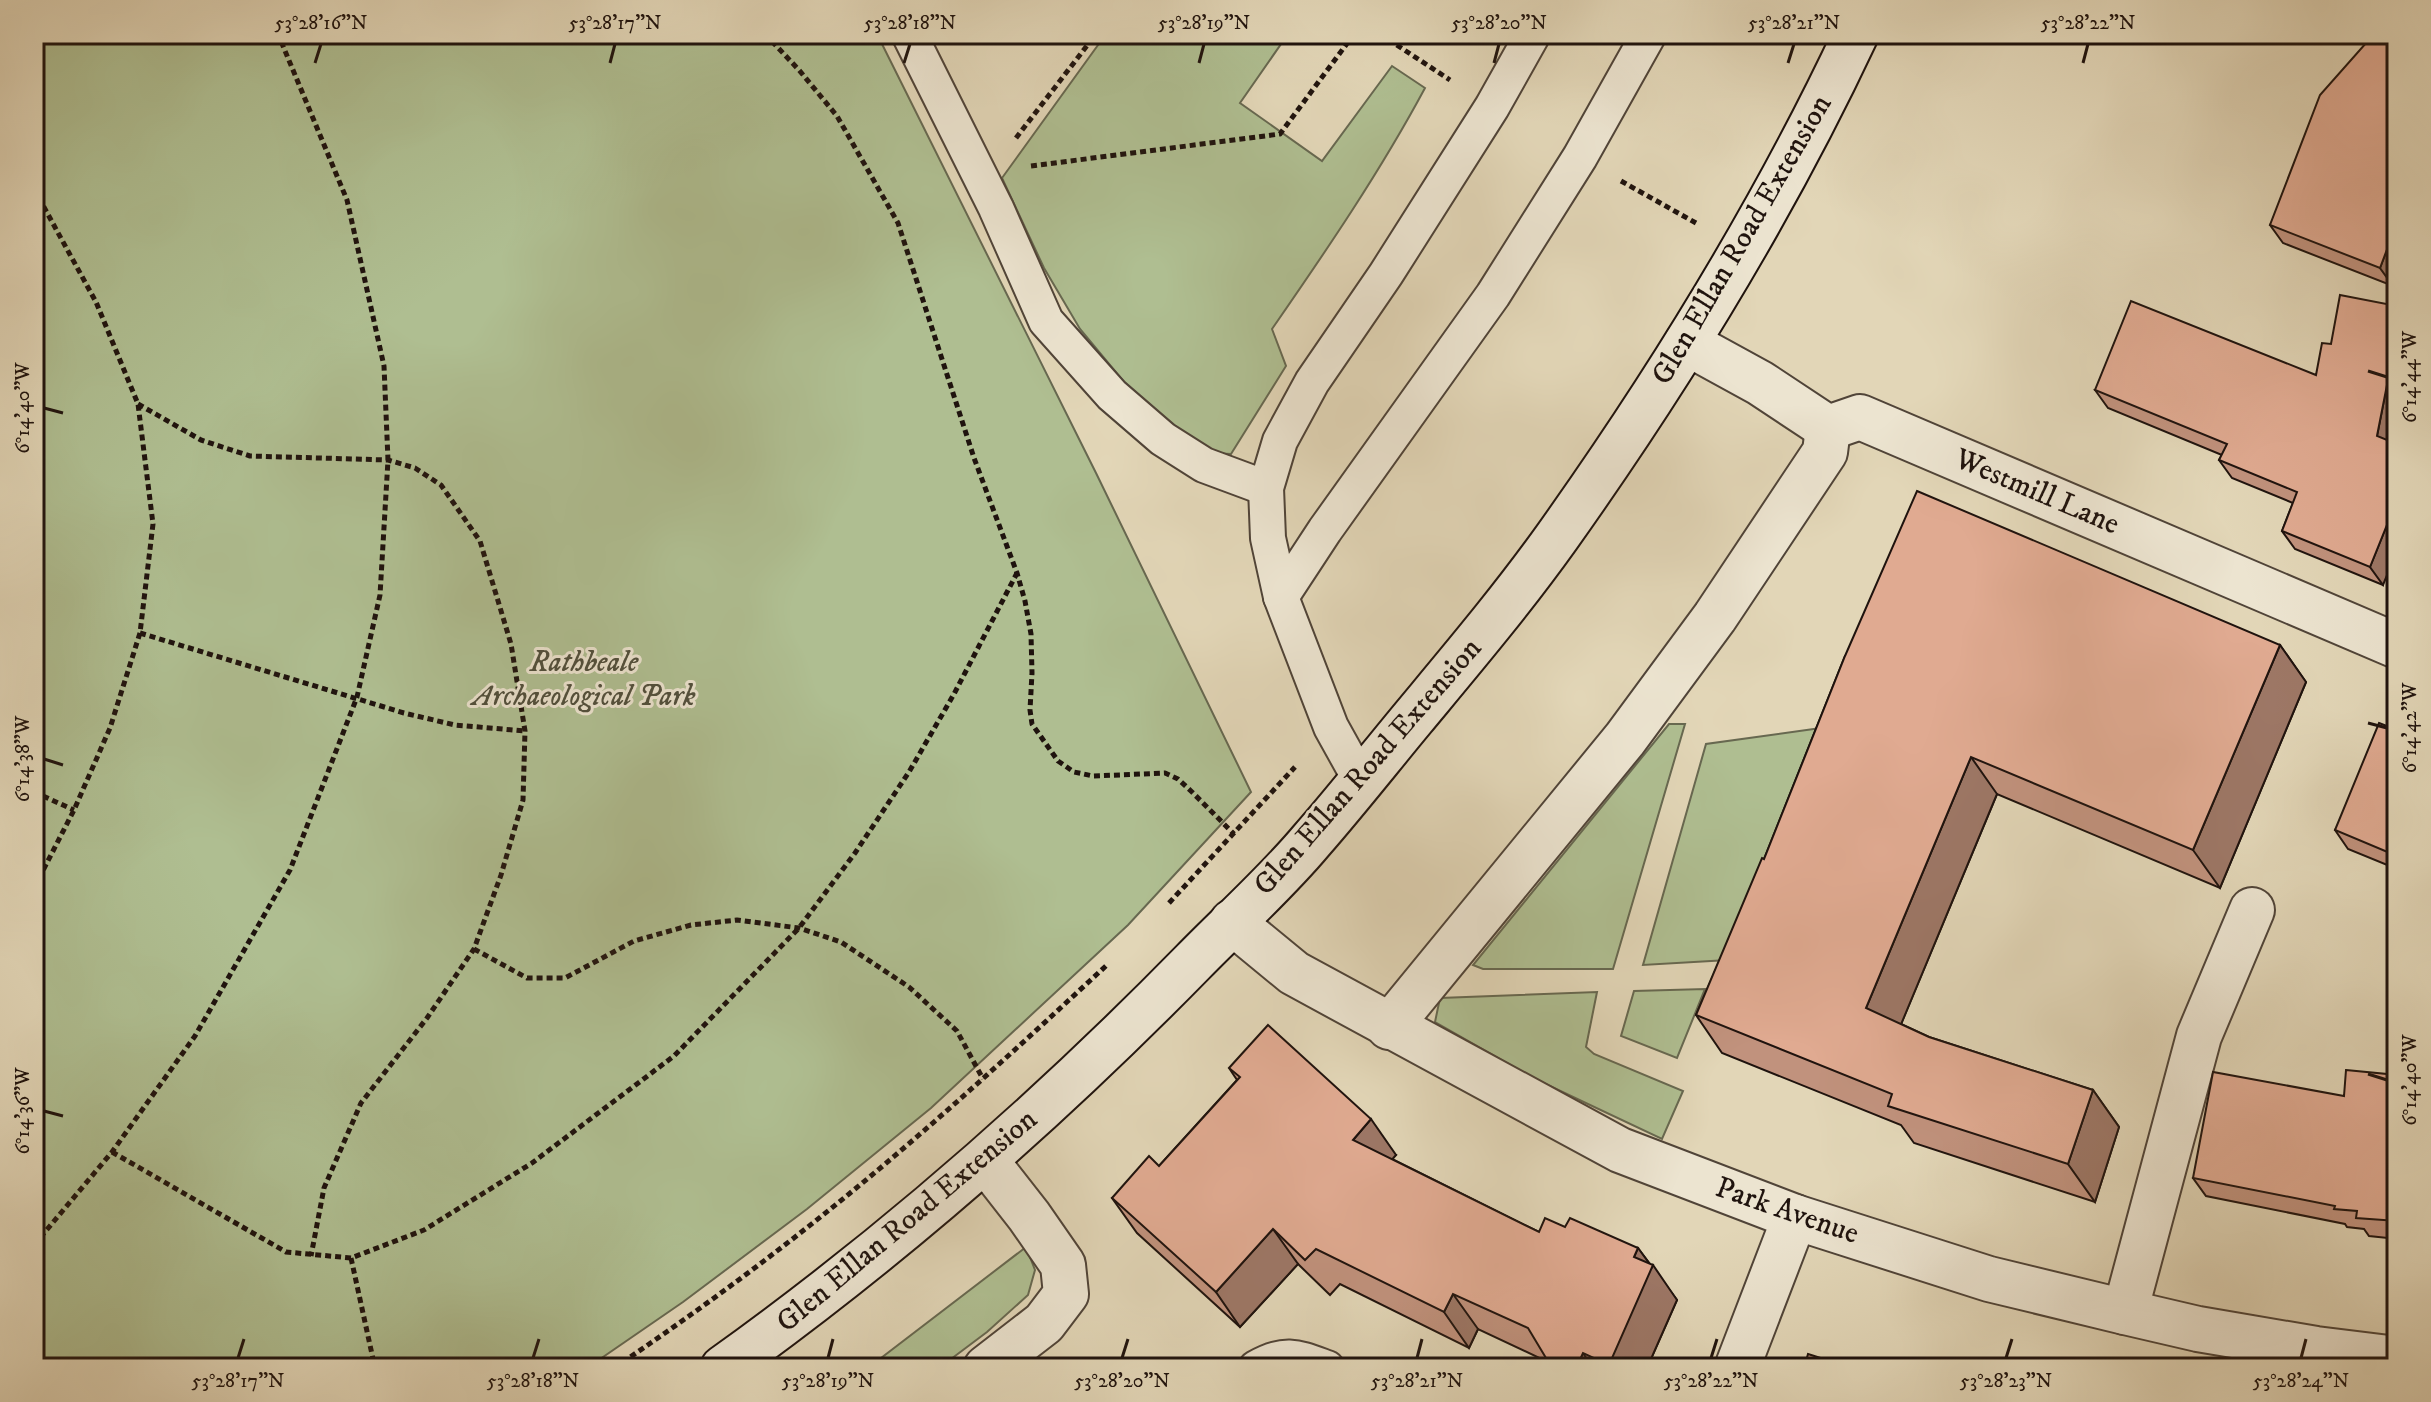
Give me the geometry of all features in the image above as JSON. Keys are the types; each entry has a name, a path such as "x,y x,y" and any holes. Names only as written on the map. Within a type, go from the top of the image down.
{"street":[{"name":"Glen Ellan Road Extension","path":"723,1368 797,1315 986,1161 1138,1019 1308,845 1474,644 1555,540 1687,343 1758,224 1829,92 1856,34"},
{"path":"1389,1027 1625,739 1715,617 1825,452 1828,428 1760,383 1687,343"},
{"name":"Westmill Lane","path":"1828,428 1860,417 2397,646"},
{"path":"2125,1312 2199,1036 2252,910"},
{"name":"Park Avenue","path":"1232,922 1294,973 1620,1150 1795,1217 1989,1279 2125,1312 2198,1329 2397,1359"},
{"path":"986,1161 1063,1265 1066,1294 1044,1323 986,1368"},
{"path":"1737,1368 1795,1217"}],"lane":[{"path":"909,34 988,174 1046,321 1112,395 1163,439 1204,465 1266,488"},
{"path":"1361,781 1331,727 1281,597 1268,538 1266,488 1280,441 1312,382 1386,274 1492,107 1533,34"},
{"path":"1281,597 1325,530 1493,295 1580,157 1649,34"},
{"path":"1256,1368 1274,1358 1299,1358 1327,1368"}],"path":[{"path":"34,1245 112,1152 195,1036 290,870 357,697 380,595 388,460 384,366 347,200 278,34"},
{"path":"765,34 837,116 898,223 974,458 1017,573 1031,634 1032,724 1058,761 1074,772 1093,776 1165,773 1178,779 1234,834"},
{"path":"988,174 1096,34"},
{"path":"988,174 1012,168 1280,134 1354,34"},
{"path":"34,189 96,302 138,404 153,524 140,633 110,728 74,810 34,888"},
{"path":"1696,224 1704,210"},
{"path":"138,404 201,440 250,456 388,460 415,468 441,485 480,541 511,644 525,731 523,800 501,875 474,949 427,1018 361,1103 324,1188 311,1256"},
{"path":"112,1152 286,1252 351,1258 424,1230 532,1163 674,1056 799,928 855,853 909,772 1017,573"},
{"path":"140,633 404,713 455,725 525,731"},
{"path":"1169,903 1331,727"},
{"path":"34,792 74,810"},
{"path":"474,949 527,978 565,978 634,941 691,925 737,920 799,928 841,942 909,987 957,1031 983,1079"},
{"path":"614,1368 720,1294 809,1226 983,1079 1113,960"},
{"path":"351,1258 375,1368"}],"green space":[{"name":"Rathbeale Archaeological Park","path":"34,34 877,34 1251,792 1128,925 931,1108 807,1209 683,1302 587,1368 34,1368"},
{"path":"1106,34 1288,34 1240,103 1322,161 1392,66 1425,88 1371,181 1272,329 1286,366 1231,454 1210,453 1166,423 1124,382 1080,329 1044,268 1002,178"},
{"path":"1669,724 1685,724 1613,969 1483,969 1473,965"},
{"path":"1828,727 1728,960 1643,965 1706,744"},
{"path":"1705,989 1677,1058 1621,1036 1634,991"},
{"path":"1597,992 1586,1047 1594,1054 1683,1091 1662,1139 1535,1079 1435,1022 1440,998"},
{"path":"1026,1247 1035,1270 1028,1295 987,1332 939,1368 868,1368"}],"building":[{"path":"2374,34 2397,34 2397,223 2380,268 2270,225 2320,95"},
{"path":"2340,295 2397,306 2397,334 2377,436 2397,444 2397,500 2370,567 2282,531 2297,492 2219,460 2227,444 2095,390 2131,301 2316,375 2322,343 2331,344"},
{"path":"1917,491 2280,645 2193,850 1971,757 1866,1008 1929,1037 2093,1090 2068,1164 1888,1106 1892,1094 1696,1015"},
{"path":"2379,723 2397,730 2397,856 2335,830"},
{"path":"1268,1025 1371,1119 1353,1140 1539,1232 1545,1218 1565,1227 1570,1218 1638,1248 1634,1257 1653,1265 1609,1365 1583,1353 1576,1368 1552,1368 1528,1328 1453,1294 1444,1312 1316,1249 1305,1260 1273,1229 1216,1292 1112,1198 1149,1156 1159,1166 1240,1077 1229,1068"},
{"path":"2346,1070 2397,1075 2397,1221 2356,1218 2357,1211 2334,1209 2335,1206 2193,1178 2213,1072 2344,1096"},
{"path":"1808,1354 1852,1368 1804,1368"}]}
